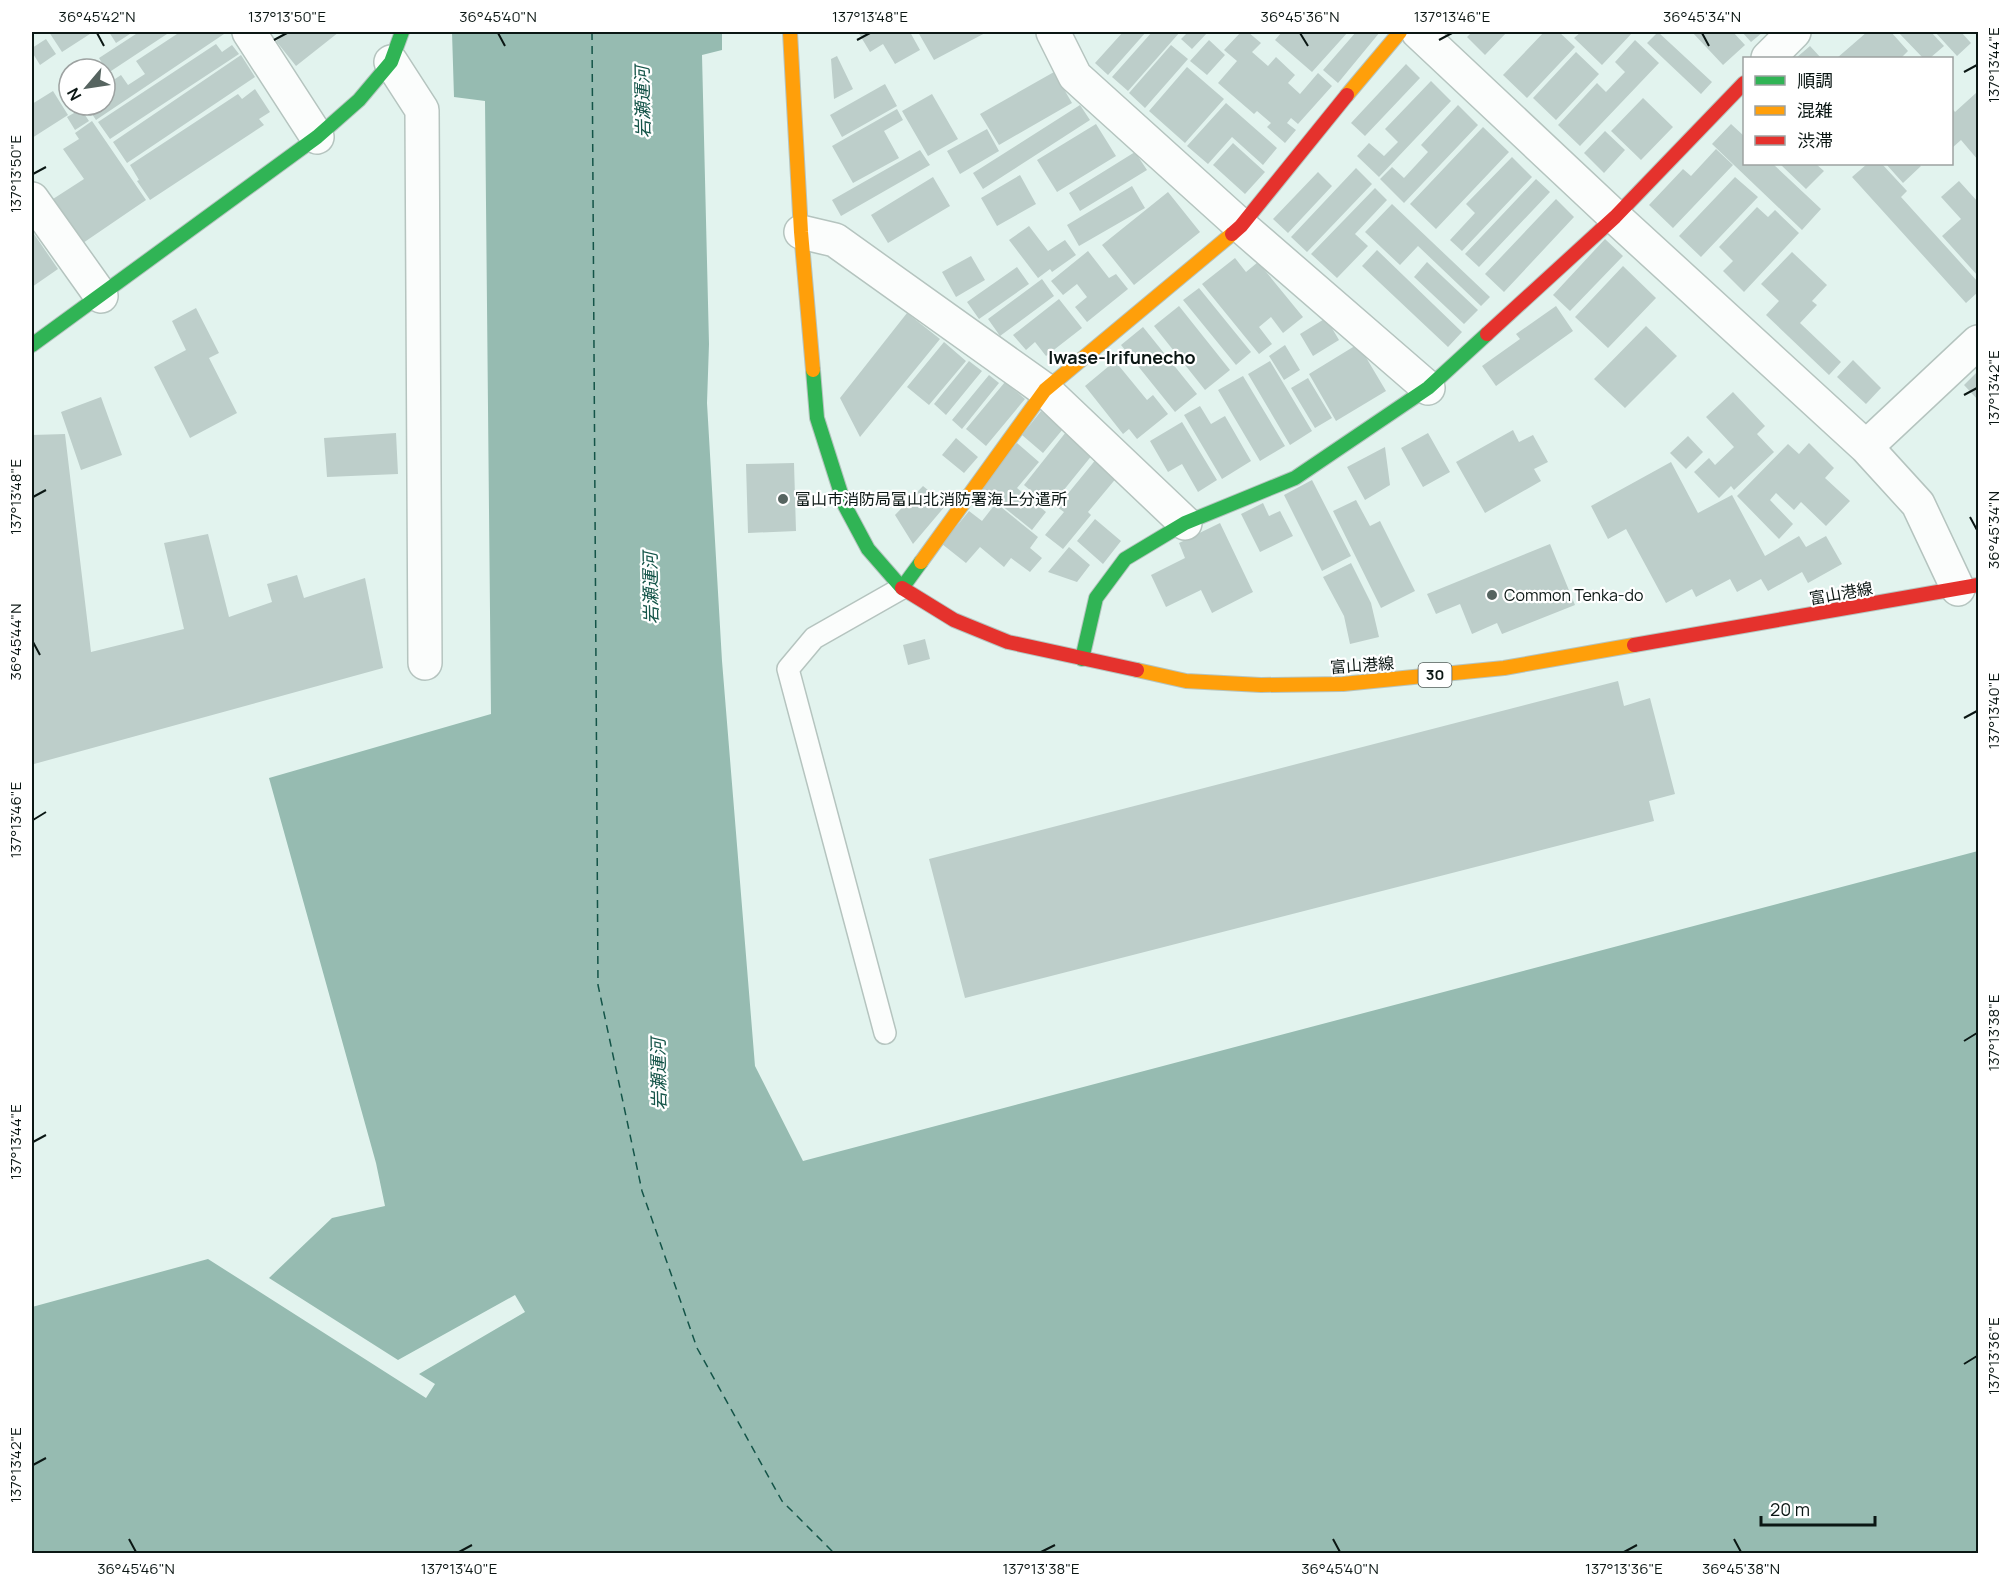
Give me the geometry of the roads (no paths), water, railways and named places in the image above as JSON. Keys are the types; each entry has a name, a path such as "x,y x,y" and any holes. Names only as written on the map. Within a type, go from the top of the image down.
{"street":[{"path":"249,32 317,137"},
{"path":"32,345 317,137 359,100 391,62 402,32"},
{"name":"富山港線","path":"790,32 801,232 817,418 845,506 868,549 902,588 954,620 1008,642 1186,681 1262,685 1343,684 1504,668 1968,587"},
{"path":"1053,32 1074,76 1241,226 1428,388"},
{"path":"902,588 1045,390 1241,226 1400,32"},
{"path":"1418,32 1615,217 1866,447 1918,504 1968,587"},
{"path":"1769,57 1794,32"},
{"path":"391,62 422,110 425,663"},
{"path":"1082,659 1096,598 1125,559 1185,523 1295,478 1428,388 1615,217 1743,84"},
{"path":"32,199 101,296"},
{"path":"801,232 835,240 1045,390 1185,523"},
{"path":"1866,447 1978,342"}],"lane":[{"path":"885,1033 788,669 814,638 902,588"}],"water":[{"name":"岩瀬運河","path":"452,32 722,32 722,50 702,55 709,344 707,403 722,661 755,1066 803,1161 1978,851 1978,1553 32,1553 32,1307 208,1259 426,1398 435,1384 419,1374 525,1312 515,1295 398,1360 269,1278 332,1218 385,1206 376,1163 269,778 491,714 485,101 454,97"}],"place":[{"name":"富山市消防局富山北消防署海上分遣所","path":"783,499"},
{"name":"Common Tenka-do","path":"1492,595"}],"district":[{"name":"Iwase-Irifunecho","path":"1122,358"}]}
